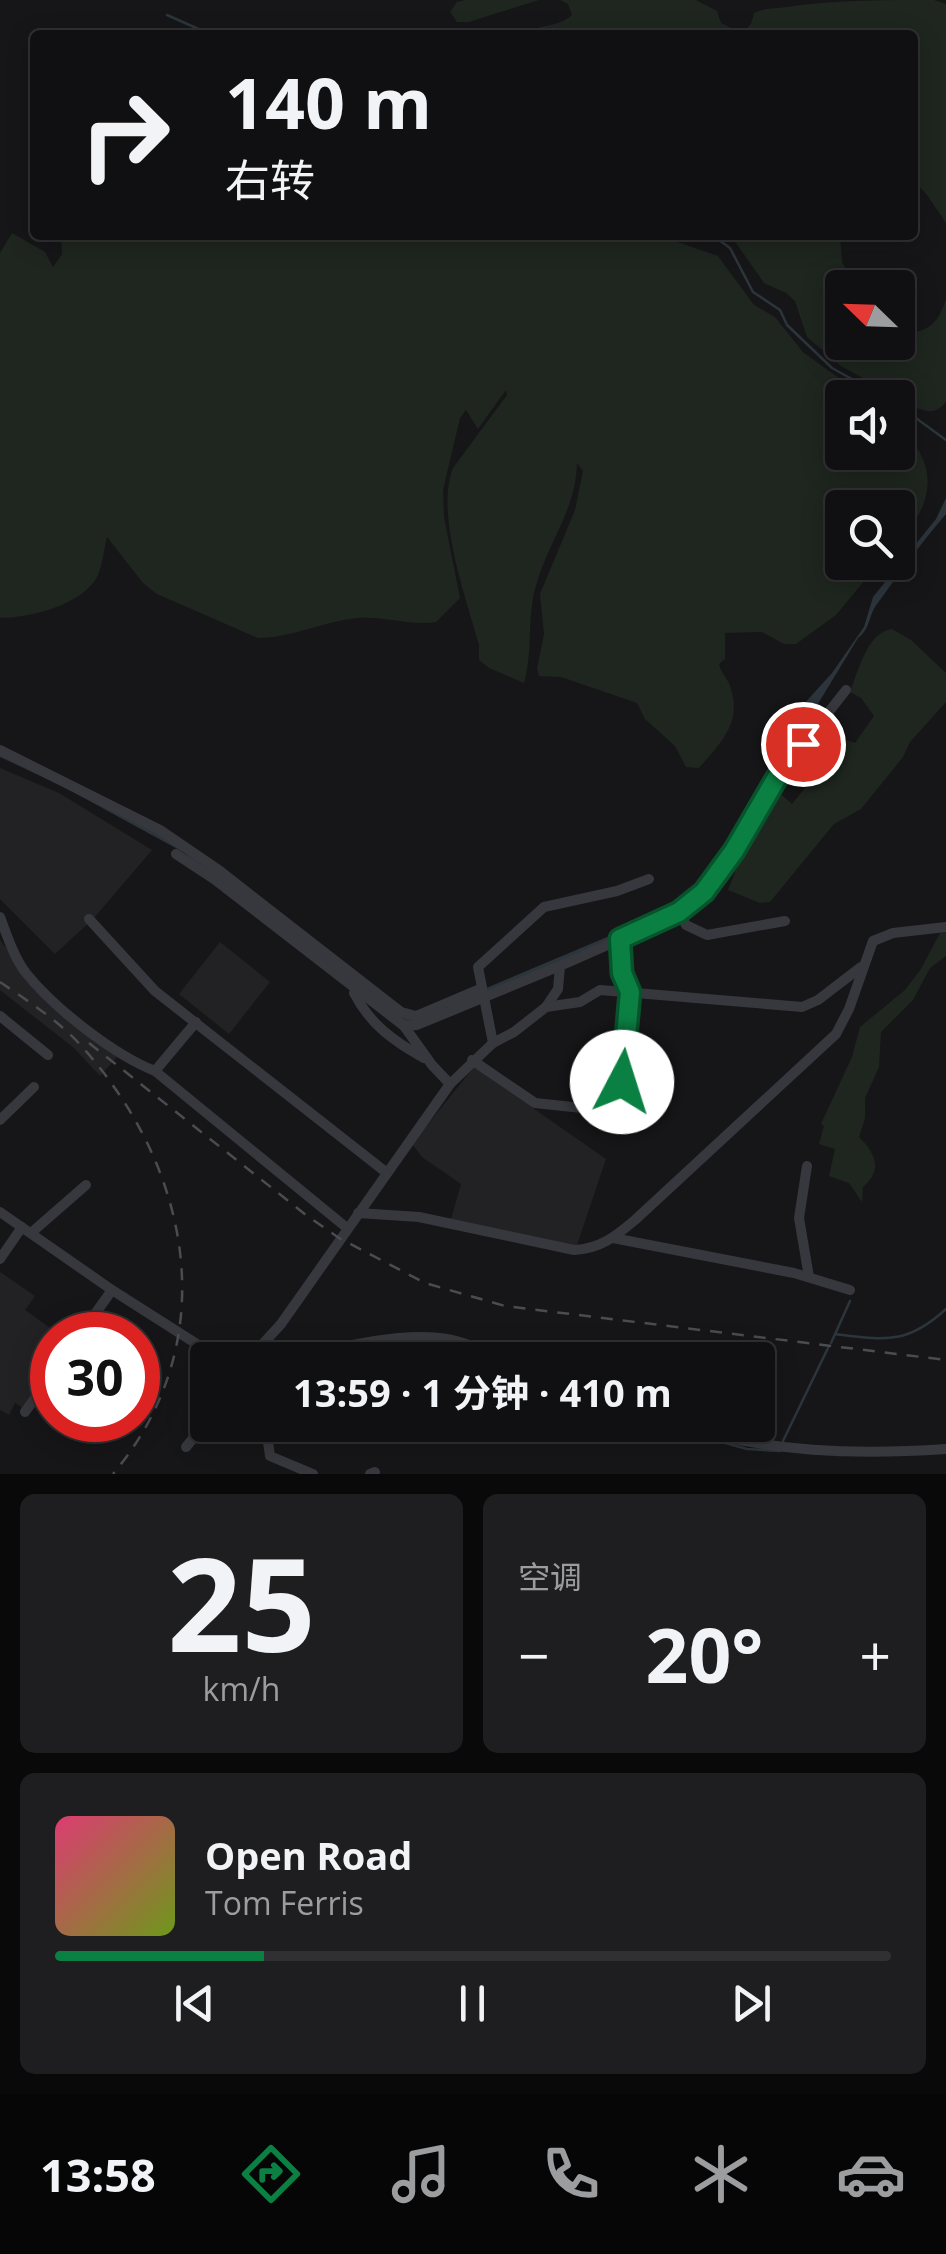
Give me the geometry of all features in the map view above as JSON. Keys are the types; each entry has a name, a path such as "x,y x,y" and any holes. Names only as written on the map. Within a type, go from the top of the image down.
{"street":[{"path":"0,750 175,840 246,890 401,1012 416,1016 560,966 679,912 704,892 721,870 776,779 846,690"},
{"path":"176,854 404,1026 450,1084"},
{"path":"493,1043 478,968 544,907 618,892 649,879"},
{"path":"679,912 686,925 708,935 785,921"},
{"path":"0,917 25,972 76,1020 118,1052 155,1071 346,1228"},
{"path":"89,919 154,990 387,1173"},
{"path":"358,1213 419,1216 574,1250 592,1248 612,1238 836,1034 849,1010 873,941 921,928 946,928"},
{"path":"472,1060 535,1102 620,1112 630,992 622,973 620,939"},
{"path":"264,1342 450,1084 493,1043 546,1007 558,989 560,966"},
{"path":"546,1007 580,1002 600,990 802,1007 818,1000 862,966"},
{"path":"352,987 371,1020 399,1044 429,1060"},
{"path":"404,1026 417,1025 483,992"},
{"path":"0,1016 48,1055"},
{"path":"155,1071 196,1022"},
{"path":"0,1120 34,1087"},
{"path":"807,1166 799,1218 809,1277"},
{"path":"0,1259 26,1230 86,1184"},
{"path":"0,1212 194,1342"},
{"path":"612,1238 809,1277 850,1290"},
{"path":"96,1312 112,1290"},
{"path":"384,1342 438,1338 460,1342"},
{"path":"25,1412 30,1405"},
{"path":"186,1447 190,1442"},
{"path":"268,1442 270,1456 313,1474"},
{"path":"752,1442 881,1453 946,1449"}],"shaded area":[{"path":"539,0 469,22 457,22 450,12 457,2"},
{"path":"560,0 696,0 717,11 721,23 736,30 534,30 572,15 568,4"},
{"path":"934,0 946,4 946,223 918,185 918,30 745,30 754,13 863,1"},
{"path":"12,233 45,252 53,267 62,254 61,240 672,240 718,256 754,305 775,317 803,352 842,380 825,380 825,470 915,470 915,445 926,469 925,498 915,520 915,490 825,490 825,580 865,580 836,615 796,644 784,644 762,632 725,633 725,659 719,664 733,699 732,721 722,741 699,768 686,767 675,746 645,719 637,703 561,677 539,676 544,634 540,594 575,510 583,471 577,463 572,496 535,589 524,683 479,660 479,645 450,532 448,487 453,468 507,395 506,390 478,429 466,410 460,418 443,490 444,517 460,598 436,622 358,618 258,638 157,594 143,583 107,537 98,575 81,594 55,608 0,618 0,253"},
{"path":"732,240 840,240 846,270 825,270 825,352 807,337 795,301 764,283"},
{"path":"946,299 946,402 936,410 915,407 915,380 866,380 834,360 915,360 915,331 928,327 937,318"},
{"path":"946,498 946,514 915,552 915,545 936,519"},
{"path":"887,580 895,580 706,883 663,917 419,1022 406,1022 183,852 0,757 0,753 177,843 402,1015 439,1008 664,913 701,883 775,763 793,716 832,673 864,627 873,597"},
{"path":"892,629 911,640 946,673 946,702 910,742 903,757 861,809 834,824 770,902 760,903 728,890 748,839 775,789 792,804 813,778 795,762 809,743 829,758 841,738 855,743 874,716 861,698 850,692 870,645"},
{"path":"0,768 59,793 152,850 94,918 55,954 0,899"},
{"path":"946,932 946,956 930,968 913,1000 881,1032 879,1067 865,1098 865,1118 859,1137 875,1162 873,1174 863,1187 862,1202 849,1183 829,1176 835,1149 819,1144 824,1126 821,1124 852,1057 860,1027 905,990 940,933"},
{"path":"0,940 18,963 118,1056 100,1076 74,1048 0,990"},
{"path":"220,942 270,982 229,1034 179,994"},
{"path":"474,1067 606,1159 577,1245 571,1247 451,1219 461,1184 422,1157 412,1144"},
{"path":"0,1272 35,1296 25,1310 30,1314 30,1397 23,1408 15,1403 9,1415 0,1410"}],"waterway":[{"path":"167,15 201,30"},
{"path":"719,240 730,248 753,292 780,310 787,325 832,368 854,380"},
{"path":"915,417 946,440"},
{"path":"831,1343 850,1301"},
{"path":"835,1334 895,1337 919,1329 946,1309"},
{"path":"783,1441 828,1348"},
{"path":"722,1442 747,1449 780,1451"}],"railway":[{"path":"0,982 55,1021 84,1049 121,1097 150,1148 170,1202 181,1258 181,1314 170,1369 148,1423 113,1474"},
{"path":"89,1043 306,1215 339,1238 425,1283 505,1306 946,1360"}],"route":[{"path":"622,1082 630,992 622,973 620,939 679,912 704,892 803,744"}]}
